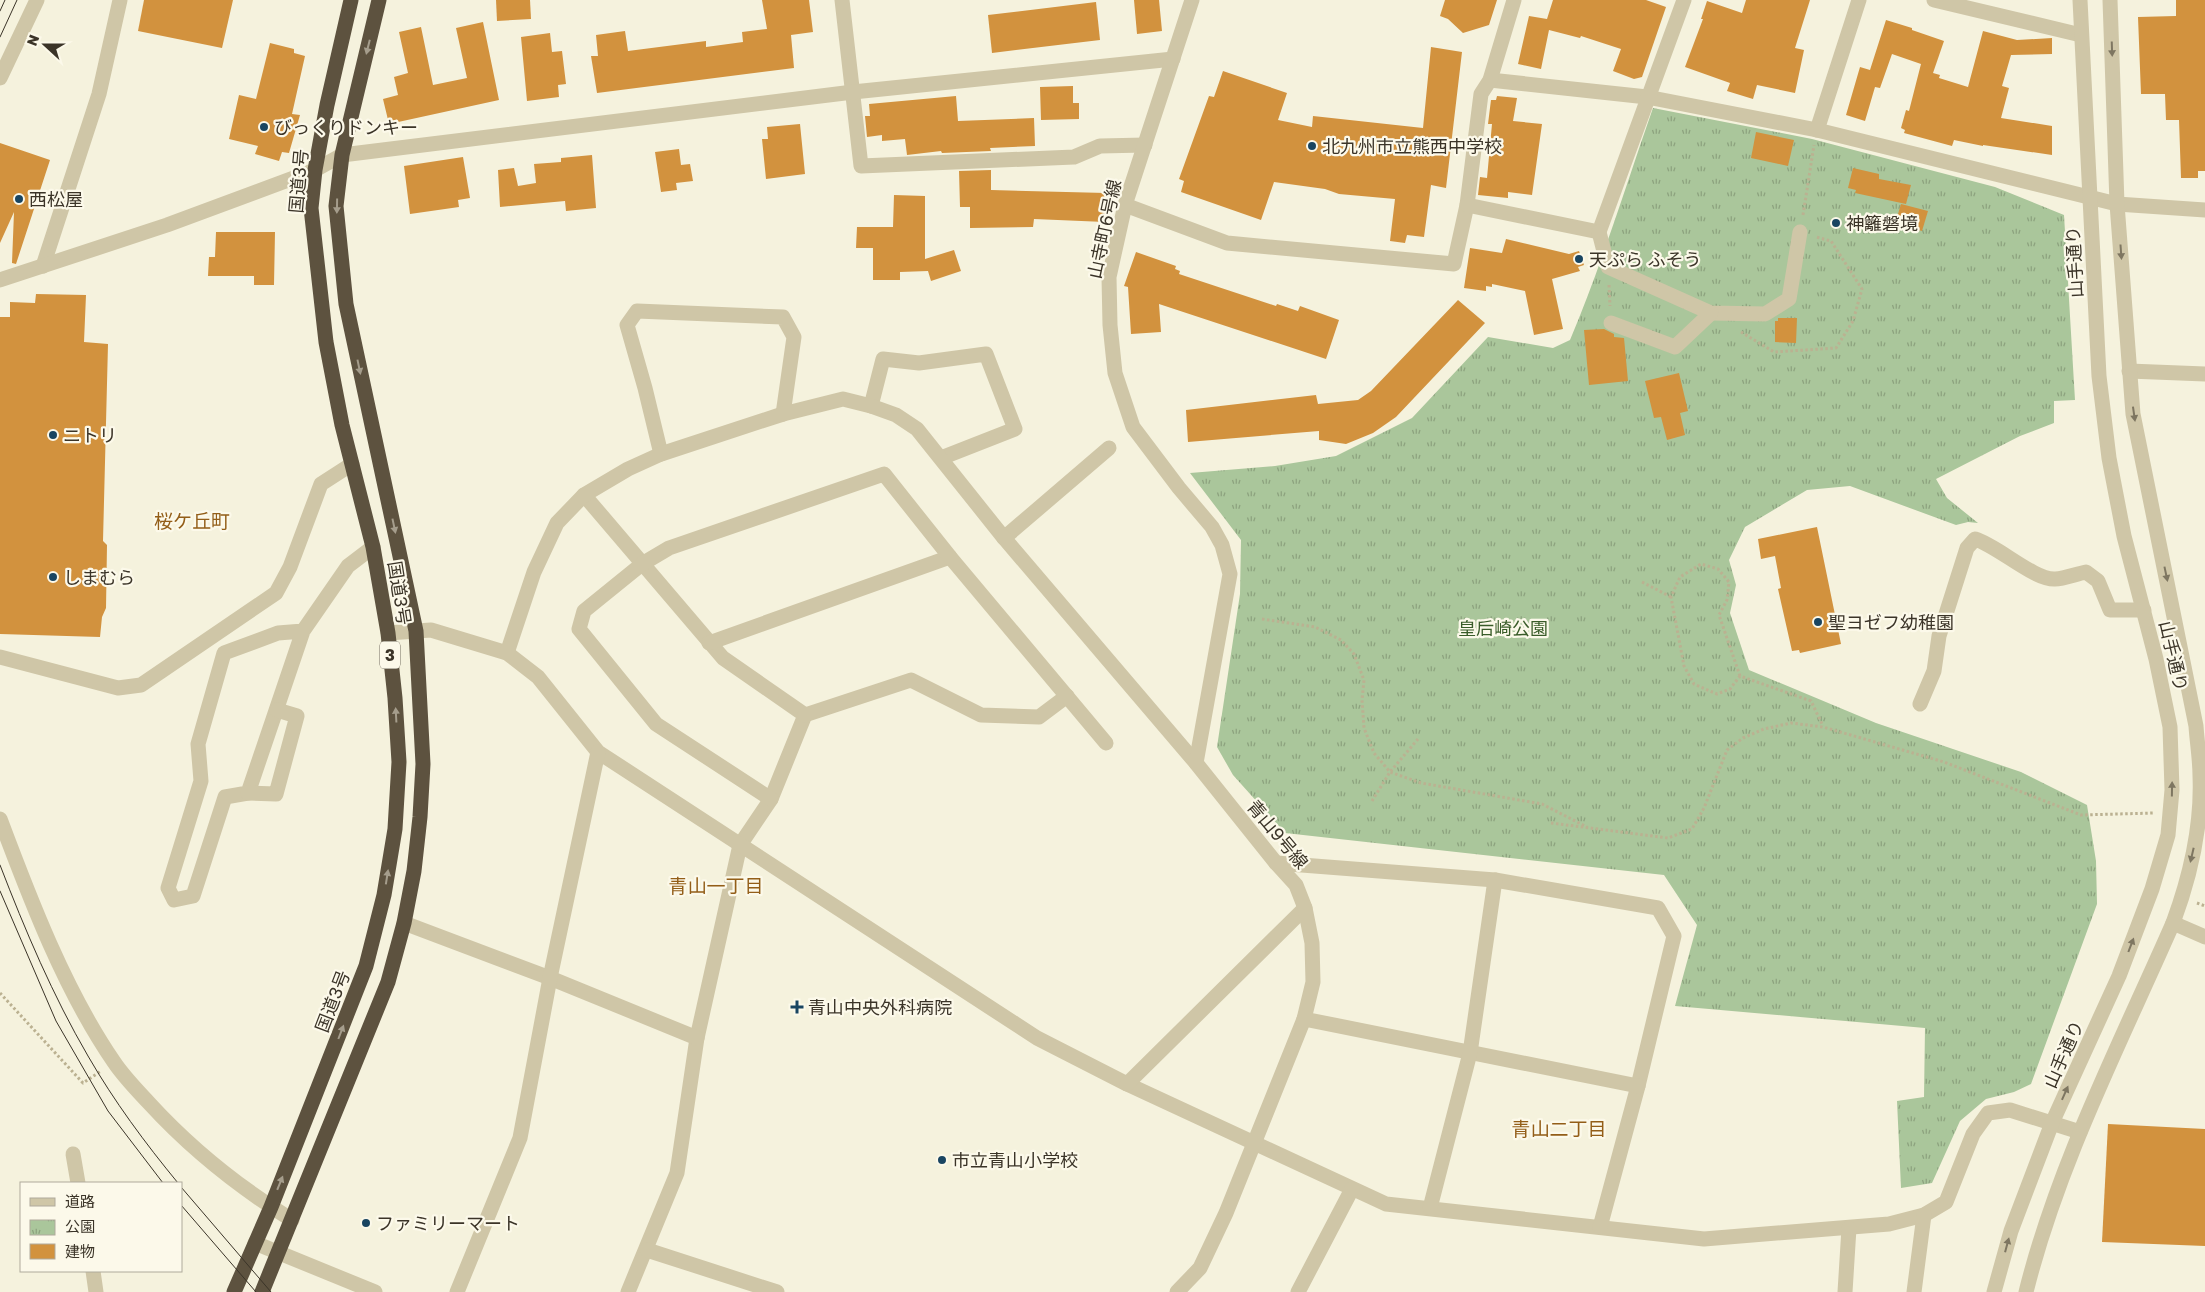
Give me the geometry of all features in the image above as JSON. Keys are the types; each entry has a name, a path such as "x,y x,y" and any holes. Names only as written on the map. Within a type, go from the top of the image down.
{"highway":[{"name":"国道3号","path":"234,1292 271,1207 366,966 384,894 395,829 399,762 388,634 373,547 342,424 326,342 311,208 315,170 327,105 351,0"},
{"name":"国道3号","path":"262,1292 388,982 404,923 414,872 420,817 422,772 421,698 416,631 346,304 336,206 342,155 379,0"}],"street":[{"path":"0,78 37,0"},
{"path":"42,266 99,94 120,0"},
{"path":"842,0 862,166 1074,156 1100,146 1145,144"},
{"name":"山寺町6号線","path":"1192,0 1125,205 1109,277 1110,325 1115,373 1133,427 1179,488 1212,526 1222,545 1230,574 1196,763"},
{"path":"1125,205 1227,243 1454,264 1467,205 1481,94 1490,80 1514,0"},
{"path":"1684,0 1599,232 1608,267 1711,312 1765,314 1789,300 1800,232"},
{"path":"1817,130 1859,0"},
{"path":"1934,0 2081,35"},
{"name":"山手通り","path":"1994,1292 2011,1231 2052,1123 2119,976 2152,890 2168,835 2172,790 2170,727 2144,610 2124,536 2109,458 2099,376 2080,0"},
{"name":"山手通り","path":"2026,1292 2041,1239 2080,1132 2173,923 2182,898 2197,830 2200,727 2142,465 2133,414 2117,204 2110,0"},
{"path":"0,280 167,225 315,170 342,155 853,92 1173,59"},
{"path":"1490,80 1647,97 1817,130 2117,204 2205,210"},
{"path":"1467,205 1599,232"},
{"path":"661,454 627,325 637,311 783,317 794,336 783,414"},
{"path":"1611,323 1675,347 1711,312"},
{"path":"870,406 883,359 919,363 986,354 1015,429 941,458"},
{"path":"2129,371 2205,374"},
{"name":"青山9号線","path":"507,653 534,572 557,523 584,494 628,469 661,454 783,414 842,399 896,415 917,429 1004,538 1196,763 1276,863 1296,885 1305,908 1312,943 1313,982 1304,1019 1226,1213 1200,1268 1176,1292"},
{"path":"1004,538 1109,448"},
{"path":"0,657 118,688 141,685 276,593 290,567 321,484 352,464"},
{"path":"771,799 656,724 579,629 584,612 642,564 669,548 884,474 950,557 1106,743"},
{"path":"584,494 723,658 805,715"},
{"path":"1920,704 1934,671 1939,636 1967,548 1975,539 1986,542 2030,571 2055,579 2086,572 2098,581 2110,610 2144,610"},
{"path":"248,793 303,631 348,566 373,547"},
{"path":"709,643 950,557"},
{"path":"388,634 430,630 507,653 538,677 598,752 1037,1038 1127,1084 1386,1204 1600,1226 1704,1239 1889,1224 1924,1215 1946,1202 1973,1134 1988,1114 2010,1110 2080,1132"},
{"path":"277,710 298,716 276,794 248,793 224,797 193,896 174,900 168,888 201,781 198,744 224,654 278,633 303,631"},
{"path":"628,1292 647,1250 677,1172 697,1038 740,844 771,799 805,715 911,680 982,715 1039,717 1067,696"},
{"path":"2170,727 2200,727"},
{"path":"458,1292 520,1138 550,978 598,752"},
{"path":"0,819 19,870 71,988 114,1062 166,1121 202,1157 292,1220"},
{"path":"1276,863 1495,880 1658,908 1674,936 1638,1086 1600,1226"},
{"path":"1430,1208 1470,1054 1495,880"},
{"path":"1127,1084 1305,908"},
{"path":"404,923 550,978 697,1038"},
{"path":"2173,923 2205,937"},
{"path":"1304,1019 1470,1054 1638,1086"},
{"path":"73,1154 78,1182"},
{"path":"1298,1292 1352,1189"},
{"path":"1914,1292 1924,1215"},
{"path":"1845,1292 1849,1228"},
{"path":"255,1243 375,1292"},
{"path":"647,1250 777,1292"},
{"path":"93,1272 96,1292"}],"path":[{"path":"1735,328 1774,352 1836,348 1854,320 1862,289 1831,241 1800,232 1817,130"},
{"path":"1608,267 1611,323"},
{"path":"1701,564 1718,569 1729,582 1727,600 1719,615 1740,676 1730,689 1716,694 1694,684 1684,666 1671,597 1680,577 1701,564"},
{"path":"1642,582 1671,597"},
{"path":"1262,619 1315,627 1341,640 1354,654 1364,680 1362,700 1364,728 1374,753 1390,772 1421,783 1542,804 1590,828"},
{"path":"1740,676 1811,701 1823,727"},
{"path":"1551,823 1668,838 1692,829 1704,808 1727,750 1743,738 1757,732 1791,723 1823,727 1944,762 2081,815 2158,812"},
{"path":"1372,801 1390,772 1418,738"},
{"path":"0,993 83,1083 114,1062"}],"green space":[{"name":"皇后崎公園","path":"1653,108 1812,139 1995,187 2064,215 2075,400 2054,401 2054,423 2020,436 1936,479 1947,498 1978,523 1968,522 1956,525 1850,486 1807,490 1745,527 1729,560 1736,585 1730,613 1749,670 1876,723 2021,772 2087,805 2096,861 2097,904 2031,1084 2014,1092 1986,1099 1960,1121 1932,1183 1901,1188 1897,1101 1924,1097 1925,1028 1675,1006 1697,925 1664,875 1285,833 1233,775 1217,747 1240,594 1241,540 1190,473 1275,466 1336,456 1412,418 1488,337 1553,348 1570,340 1603,253"}],"building":[{"path":"144,0 233,0 222,48 138,31"},
{"path":"496,0 530,0 531,19 497,21"},
{"path":"762,0 809,0 813,32 791,35 794,68 597,93 591,56 598,56 596,35 625,31 628,51 706,41 706,47 743,42 742,32 767,29"},
{"path":"1134,0 1159,0 1162,31 1137,34"},
{"path":"1445,0 1497,0 1489,25 1463,33 1448,19 1440,16"},
{"path":"1553,0 1646,0 1666,7 1642,77 1634,79 1613,71 1621,49 1581,36 1580,38 1549,30 1541,69 1518,64 1529,16 1547,19"},
{"path":"1746,0 1810,0 1795,48 1804,50 1795,93 1757,85 1753,99 1727,91 1730,83 1685,67 1703,19 1701,19 1707,1 1742,13"},
{"path":"2176,0 2205,0 2205,171 2198,171 2198,178 2181,178 2179,120 2166,120 2165,94 2141,94 2138,17 2176,16"},
{"path":"1096,2 1100,40 992,53 988,15"},
{"path":"1886,20 1944,41 1933,73 1940,75 1939,78 1968,87 1983,31 2017,40 2052,38 2052,54 2011,55 2002,86 2009,88 2001,118 2052,126 2052,155 1983,146 1954,140 1952,146 1904,133 1905,130 1901,128 1906,110 1909,111 1921,64 1892,54 1880,88 1875,87 1865,121 1846,115 1860,67 1870,70"},
{"path":"483,22 499,100 389,124 383,99 398,95 394,77 408,73 399,32 421,27 433,85 467,78 456,28"},
{"path":"550,33 552,52 562,51 566,84 558,85 559,97 527,101 521,37"},
{"path":"270,43 294,49 294,53 305,56 292,114 300,115 289,153 282,152 279,161 255,154 258,146 229,139 239,95 256,99"},
{"path":"1431,47 1462,52 1446,188 1431,185 1424,237 1407,235 1405,243 1390,241 1395,199 1339,194 1325,189 1274,182 1261,220 1181,192 1184,181 1179,179 1209,96 1214,97 1223,71 1287,93 1278,120 1312,127 1313,116 1423,128"},
{"path":"1073,86 1073,103 1079,103 1079,119 1041,120 1040,87"},
{"path":"956,96 958,121 1034,118 1035,146 990,148 991,151 942,153 941,151 907,155 905,139 882,141 882,135 867,137 865,116 870,116 869,104"},
{"path":"1497,96 1517,98 1513,121 1542,124 1532,195 1508,192 1508,198 1478,195 1480,177 1487,178 1492,124 1488,124 1491,100 1496,100"},
{"path":"800,124 805,174 766,179 762,139 768,139 767,127"},
{"path":"1756,132 1794,140 1788,166 1751,158"},
{"name":"西松屋","path":"0,143 50,160 16,264 12,263 14,212 0,243"},
{"path":"679,149 681,165 690,164 693,181 676,183 677,190 661,192 655,152"},
{"path":"592,155 596,208 566,211 565,201 500,207 498,170 514,168 518,186 536,183 534,164 561,162 561,158"},
{"path":"463,157 470,198 458,200 459,207 410,214 404,166"},
{"path":"1853,168 1879,174 1879,179 1911,185 1906,204 1855,193 1856,190 1848,188"},
{"path":"991,170 991,190 1106,193 1105,222 1034,219 1033,227 970,228 970,207 960,207 959,171"},
{"path":"894,195 925,196 925,259 954,250 961,271 931,281 928,271 900,272 900,280 873,280 873,248 856,248 857,227 893,227"},
{"path":"1901,204 1928,211 1922,231 1895,224"},
{"path":"216,232 275,232 274,285 254,285 254,276 208,276 209,257 215,257"},
{"path":"1506,239 1569,254 1579,251 1584,265 1578,267 1580,271 1552,279 1563,329 1534,335 1525,291 1492,284 1492,287 1486,286 1486,291 1464,288 1470,248 1502,253"},
{"path":"1136,252 1176,266 1175,269 1180,271 1179,274 1276,306 1277,304 1298,311 1300,306 1339,320 1326,359 1159,304 1161,332 1131,334 1128,287 1124,286"},
{"name":"ニトリ","path":"36,294 86,295 84,342 108,344 103,541 107,545 106,608 102,617 100,637 0,634 0,317 10,317 10,302 35,303"},
{"path":"1458,300 1485,323 1396,417 1373,433 1346,444 1319,440 1319,431 1188,442 1186,410 1316,395 1318,404 1358,400 1371,391"},
{"path":"1778,318 1797,318 1796,343 1775,342 1775,321 1778,321"},
{"path":"1604,329 1614,334 1614,337 1624,338 1628,381 1589,385 1584,330"},
{"path":"1679,373 1688,411 1680,413 1685,435 1667,440 1661,417 1654,418 1645,381"},
{"path":"1817,527 1841,644 1800,653 1799,650 1792,651 1778,589 1781,588 1775,556 1761,559 1758,539"},
{"path":"2108,1124 2205,1129 2205,1246 2102,1242"}],"tram line":[{"path":"0,11 5,0"},
{"path":"0,37 17,0"},
{"path":"0,865 40,962 75,1033 119,1105 177,1182"},
{"path":"0,891 56,1021 108,1111 162,1182"},
{"path":"182,1188 271,1292"},
{"path":"182,1206 256,1292"}],"place":[{"name":"びっくりドンキー","path":"264,127"},
{"name":"北九州市立熊西中学校","path":"1312,146"},
{"name":"西松屋","path":"19,199"},
{"name":"神籬磐境","path":"1836,223"},
{"name":"天ぷら ふそう","path":"1579,259"},
{"name":"ニトリ","path":"53,435"},
{"name":"しまむら","path":"53,577"},
{"name":"聖ヨゼフ幼稚園","path":"1818,622"},
{"name":"青山中央外科病院","path":"797,1007"},
{"name":"市立青山小学校","path":"942,1160"},
{"name":"ファミリーマート","path":"366,1223"}],"district":[{"name":"桜ケ丘町","path":"192,520"},
{"name":"青山一丁目","path":"716,885"},
{"name":"青山二丁目","path":"1559,1128"}]}
